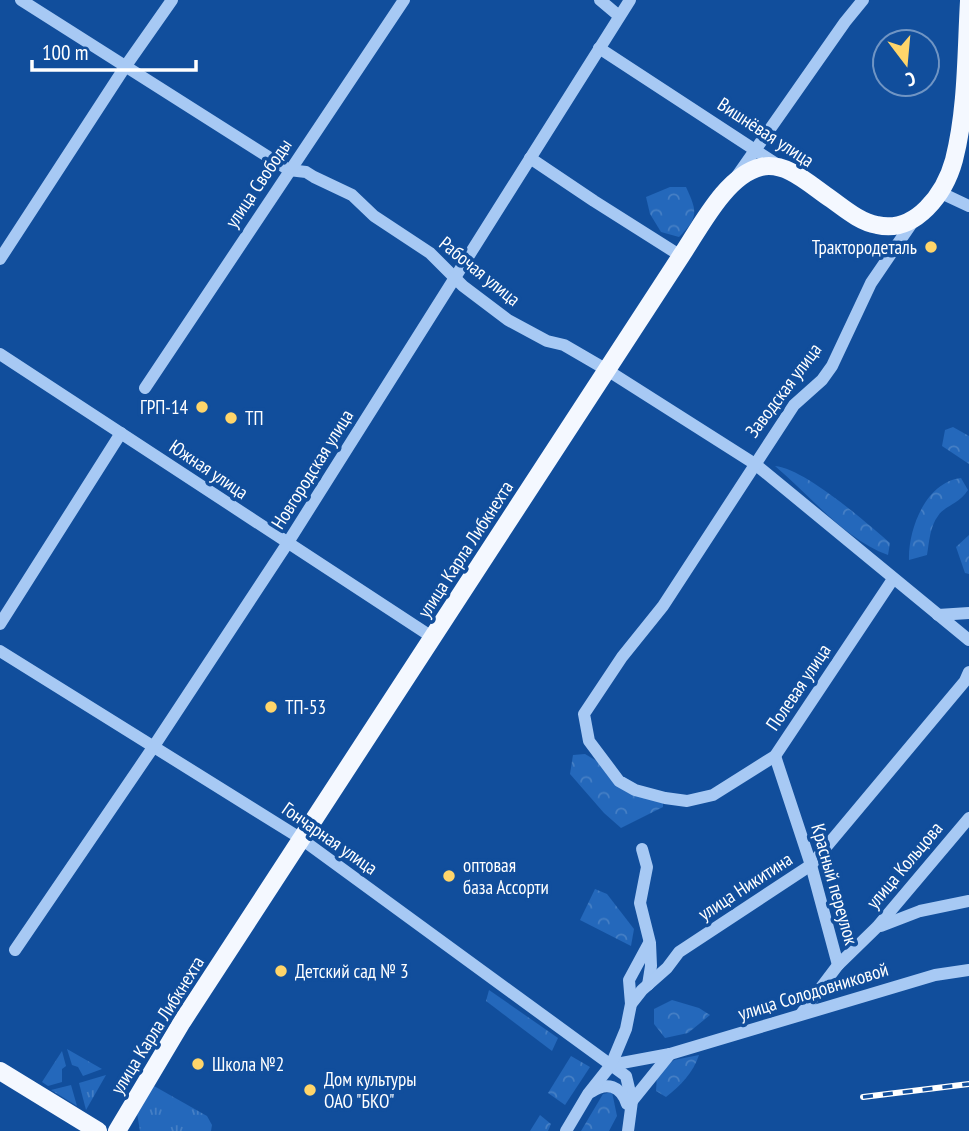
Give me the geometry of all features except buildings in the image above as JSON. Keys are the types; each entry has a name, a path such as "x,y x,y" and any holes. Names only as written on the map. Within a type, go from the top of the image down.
{"main road":[{"name":"Заводская улица","path":"916,217 930,204 950,172 958,137 969,1"},
{"path":"731,185 744,174 761,167 785,169"},
{"name":"Вишнёвая улица","path":"785,169 866,222 897,226 916,217"},
{"name":"улица Карла Либкнехта","path":"117,1131 182,1021 300,838 681,256 731,185"},
{"path":"0,1071 98,1131"}],"street":[{"name":"Рабочая улица","path":"21,0 289,170 306,172 352,195 374,216 429,253 454,278 509,320 547,341 564,345 607,370 755,464 969,640"},
{"path":"0,259 172,0"},
{"name":"улица Свободы","path":"145,388 404,0"},
{"path":"600,0 619,16"},
{"name":"Новгородская улица","path":"15,950 287,544 630,0"},
{"name":"улица Карла Либкнехта","path":"731,185 863,0"},
{"name":"Вишнёвая улица","path":"599,48 785,169"},
{"path":"530,158 681,256"},
{"path":"939,192 969,206"},
{"name":"Заводская улица","path":"713,795 687,801 635,790 619,781 589,741 584,714 622,657 663,606 794,405 822,380 832,366 871,283 916,217"},
{"name":"Южная улица","path":"0,354 432,637"},
{"path":"0,624 121,433"},
{"name":"Полевая улица","path":"713,795 775,756 893,579"},
{"path":"938,615 969,613"},
{"name":"Гончарная улица","path":"0,650 300,838 626,1076 632,1101"},
{"name":"улица Никитина","path":"566,1131 588,1094 611,1065 626,1029 631,1003 667,968 679,952 811,865 968,678"},
{"name":"Красный переулок","path":"775,756 811,865 838,965 801,1015"},
{"name":"улица Кольцова","path":"838,965 877,927 969,818"},
{"path":"642,849 647,867 640,903 650,943 648,985"},
{"path":"877,927 920,911 969,901"},
{"path":"631,1003 629,980 650,943"},
{"name":"улица Солодовниковой","path":"611,1065 670,1054 934,975 969,970"},
{"path":"629,1128 632,1101 670,1054"},
{"path":"588,1094 607,1085 617,1088 624,1094 629,1128"}],"green space":[{"path":"670,187 686,187 694,208 693,219 679,237 661,232 650,214 646,197"},
{"path":"953,427 969,436 969,464 942,446 945,430"},
{"path":"775,466 802,476 851,510 890,543 888,555 842,528"},
{"path":"961,478 968,490 935,520 927,555 909,560 912,535 922,509 938,488"},
{"path":"969,535 969,574 965,573 956,547"},
{"path":"585,754 663,800 663,807 621,828 570,774 573,755"},
{"path":"595,889 607,894 634,929 631,946 580,920"},
{"path":"489,990 558,1038 552,1051 486,1001"},
{"path":"672,1000 699,1008 710,1015 688,1033 665,1038 654,1024 654,1009"},
{"path":"67,1049 102,1069 83,1076 78,1067 72,1065"},
{"path":"62,1051 66,1066 62,1069 62,1082 48,1086 42,1082"},
{"path":"699,1055 690,1073 666,1097 656,1091 657,1074 674,1060"},
{"path":"571,1056 590,1067 565,1105 548,1093"},
{"path":"106,1075 86,1110 79,1083"},
{"path":"71,1085 77,1106 51,1090"},
{"path":"154,1086 207,1116 212,1125 211,1131 140,1131 137,1113"},
{"path":"612,1092 617,1116 609,1131 581,1131 603,1094"},
{"path":"540,1115 551,1124 548,1131 530,1131"}],"railway":[{"path":"863,1097 969,1084"}],"place":[{"name":"Трактородеталь","path":"931,247"},
{"name":"ГРП-14","path":"202,407"},
{"name":"ТП","path":"231,418"},
{"name":"ТП-53","path":"271,707"},
{"name":"оптовая база Ассорти","path":"449,876"},
{"name":"Детский сад № 3","path":"281,971"},
{"name":"Школа №2","path":"198,1064"},
{"name":"Дом культуры ОАО \"БКО\"","path":"310,1090"}]}
